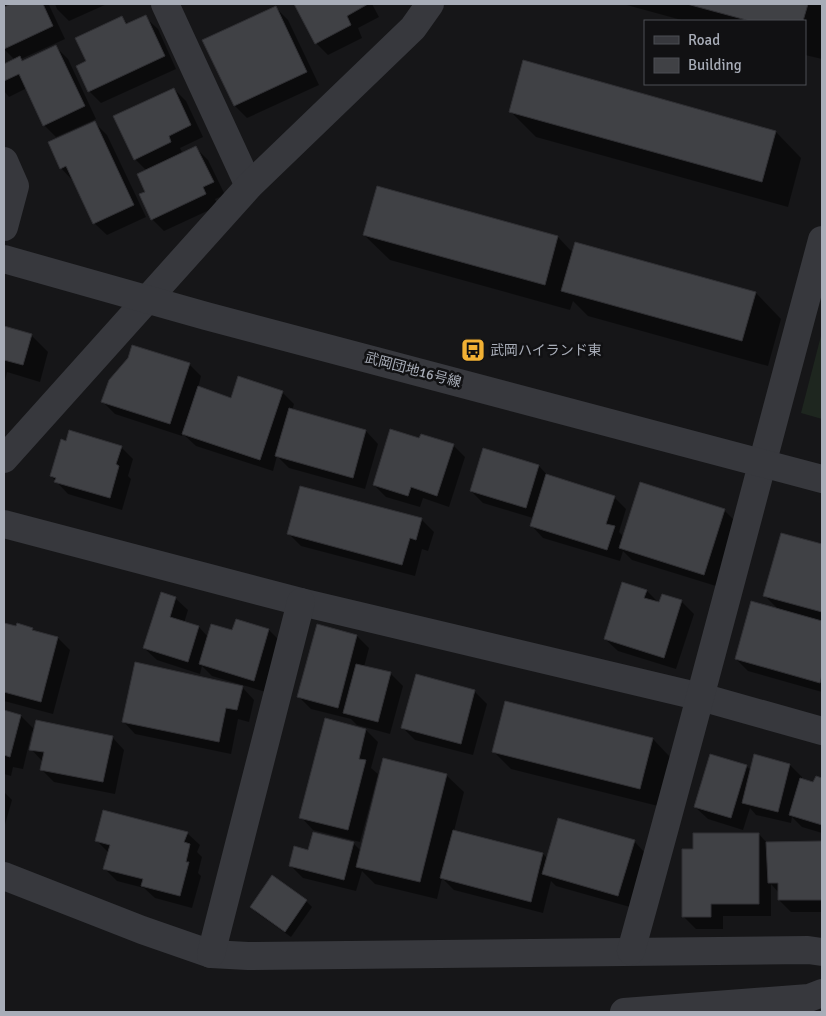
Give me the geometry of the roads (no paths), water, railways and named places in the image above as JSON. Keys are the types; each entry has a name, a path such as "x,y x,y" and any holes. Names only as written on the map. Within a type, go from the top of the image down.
{"street":[{"path":"165,4 249,186"},
{"path":"4,459 249,186 408,16 430,4"},
{"path":"4,161 15,186 4,228"},
{"path":"631,951 701,697 822,240"},
{"name":"武岡団地16号線","path":"4,259 147,300 822,479"},
{"path":"4,524 302,602 701,697 822,731"},
{"path":"211,954 302,602"},
{"path":"4,876 142,930 211,954 248,956 631,951 808,950 822,952"},
{"path":"624,1012 809,998 822,993"}],"place":[{"name":"武岡ハイランド東","path":"473,350"}]}
